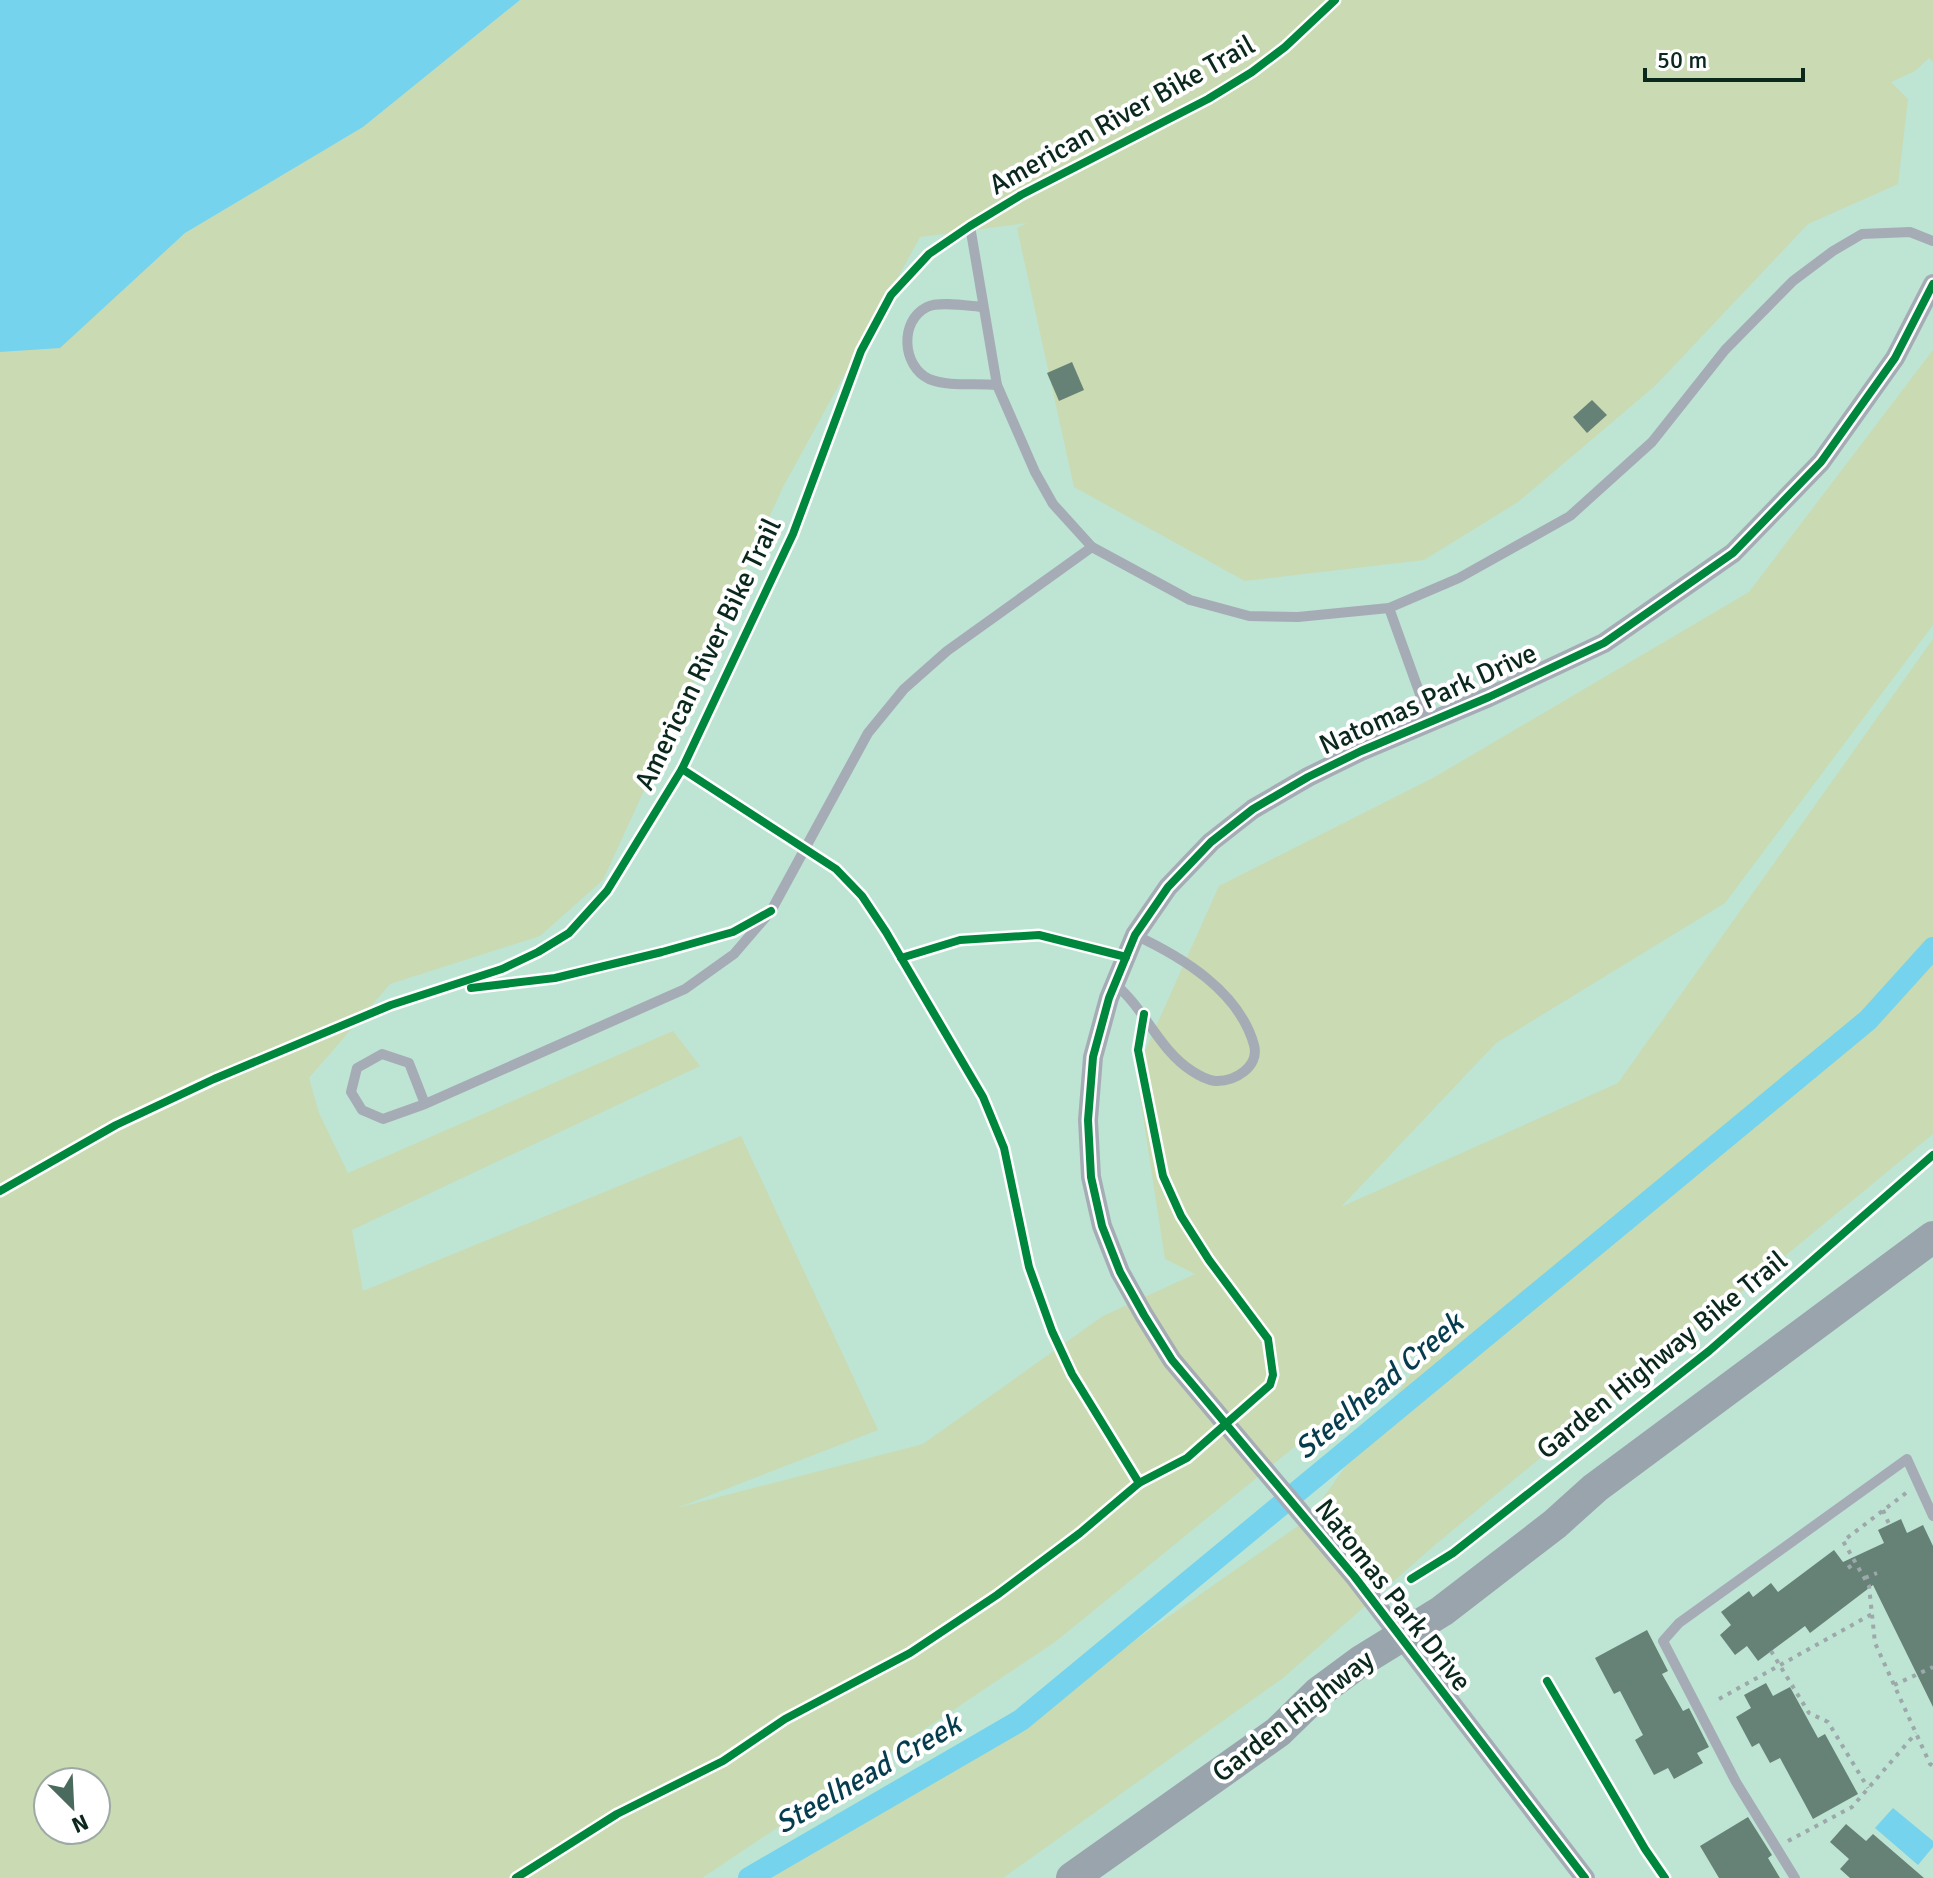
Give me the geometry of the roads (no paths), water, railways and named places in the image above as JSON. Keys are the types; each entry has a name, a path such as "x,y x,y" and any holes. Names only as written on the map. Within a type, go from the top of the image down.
{"main road":[{"name":"Garden Highway","path":"1072,1878 1278,1732 1319,1692 1361,1661 1442,1611 1555,1524 1595,1488 1933,1237"},
{"name":"Garden Highway","path":"1742,1379 1933,1255"}],"street":[{"name":"Natomas Park Drive","path":"1585,1878 1354,1576 1172,1360 1120,1272 1102,1226 1091,1177 1088,1120 1093,1057 1115,984 1135,935 1168,887 1211,842 1253,809 1361,751 1604,643 1733,553 1821,462 1895,358 1933,284"}],"lane":[{"path":"970,226 997,385 1035,472 1053,504 1092,547 1190,600 1249,616 1298,617 1389,608 1459,578 1570,516 1652,442 1725,350 1783,291 1833,251 1862,234 1910,232 1933,241"},
{"path":"983,307 928,307 913,322 906,340 912,363 926,377 942,383 997,385"},
{"path":"425,1104 409,1063 382,1054 357,1068 351,1092 362,1110 383,1119 425,1104 685,989 734,954 771,911 868,733 904,689 947,651 1092,547"},
{"path":"1389,608 1430,722"},
{"path":"1115,984 1131,997 1164,1043 1190,1070 1213,1081 1237,1077 1251,1066 1255,1048 1241,1018 1216,985 1173,953 1135,935"},
{"path":"1795,1878 1736,1782 1663,1641 1679,1623 1907,1459 1933,1516"}],"water":[{"path":"0,0 520,0 363,127 185,233 60,348 0,352"},
{"path":"1893,1808 1933,1841 1933,1847 1918,1865 1875,1828"}],"waterway":[{"name":"Steelhead Creek","path":"749,1878 1021,1720 1868,1020 1933,948"}]}
